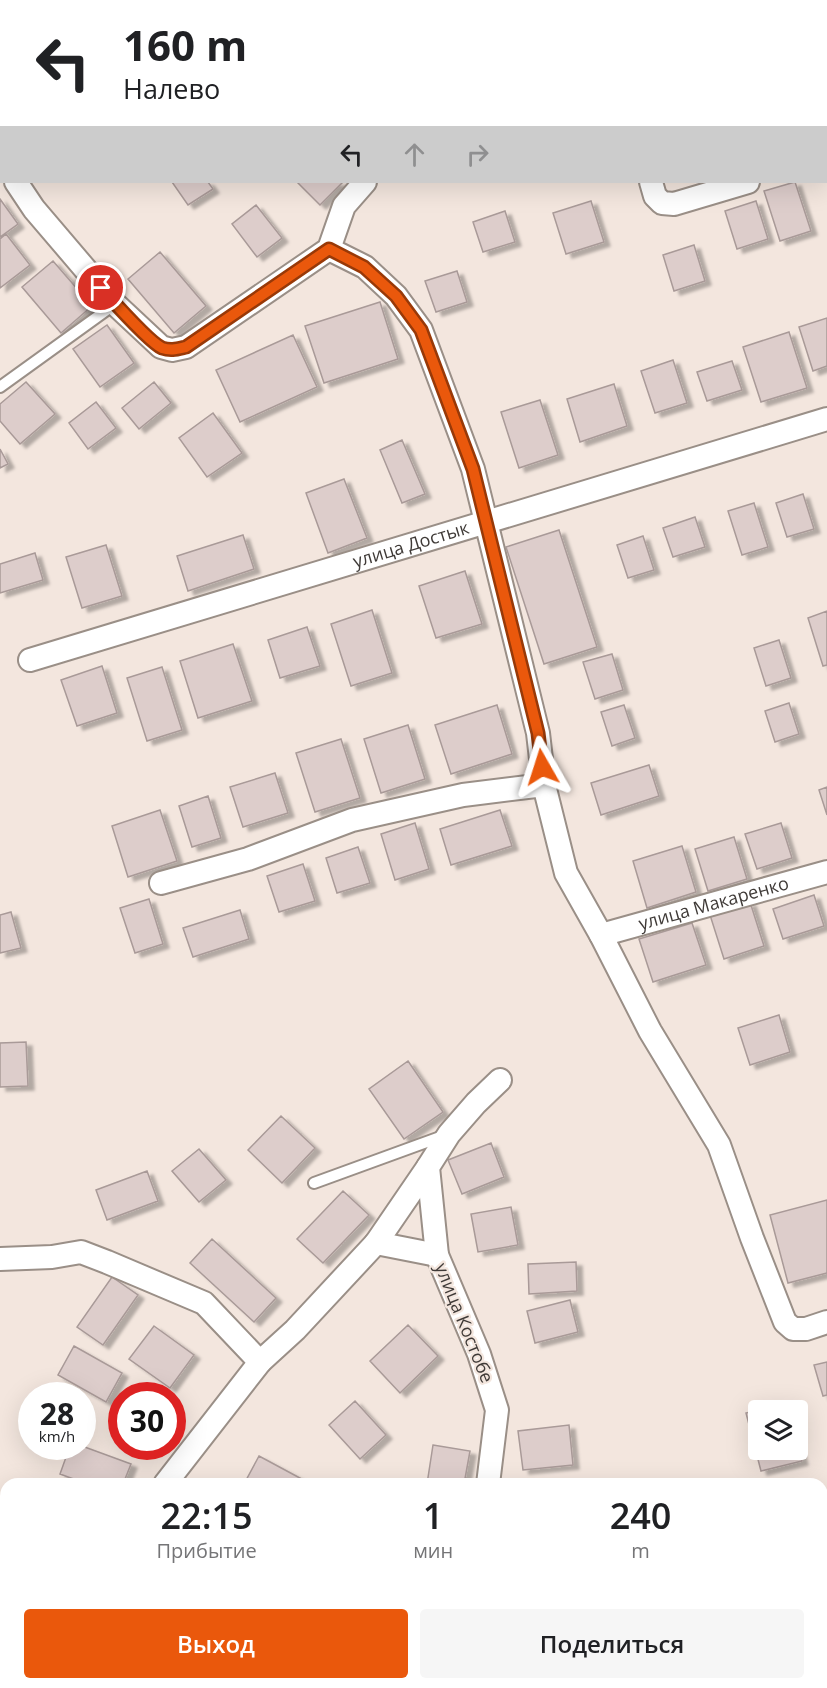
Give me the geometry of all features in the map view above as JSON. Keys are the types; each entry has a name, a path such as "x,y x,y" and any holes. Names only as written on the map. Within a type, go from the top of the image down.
{"street":[{"path":"17,183 34,209 115,304 161,347 172,350 186,347 329,249 344,206 364,183"},
{"path":"651,183 655,196 662,203 674,204 745,183"},
{"path":"329,249 364,267 396,296 421,330 473,469 538,733 544,784 566,873 650,1031 719,1145 785,1322 793,1329 806,1329 827,1323"},
{"name":"улица Достык","path":"30,660 827,419"},
{"path":"161,883 248,859 352,820 463,795 544,784"},
{"name":"улица Макаренко","path":"601,935 827,872"},
{"path":"170,1478 260,1362 296,1330 376,1243 449,1134 500,1080"},
{"name":"улица Костобе","path":"428,1167 437,1255 479,1354 497,1410 489,1478"},
{"path":"376,1243 437,1255"},
{"path":"0,1258 52,1257 81,1252 107,1262 204,1303 260,1362"}],"lane":[{"path":"0,387 115,304"},
{"path":"314,1184 449,1134"}],"building":[{"path":"173,183 209,183 213,189 188,205"},
{"path":"298,183 342,183 320,205"},
{"path":"795,183 811,231 780,241 764,191"},
{"path":"0,199 18,224 0,237"},
{"path":"591,201 604,242 566,254 553,213"},
{"path":"756,201 768,239 737,249 725,211"},
{"path":"256,205 282,238 257,257 232,224"},
{"path":"505,211 515,242 483,252 473,222"},
{"path":"6,234 30,265 0,288 0,239"},
{"path":"694,245 705,281 674,291 663,255"},
{"path":"160,252 206,306 174,333 128,279"},
{"path":"53,261 92,306 61,333 22,287"},
{"path":"457,271 467,302 436,312 425,281"},
{"path":"380,302 398,359 324,383 305,326"},
{"path":"827,318 827,366 813,371 799,327"},
{"path":"107,325 134,363 100,387 73,349"},
{"path":"789,332 807,388 761,402 743,347"},
{"path":"293,335 317,387 240,422 216,370"},
{"path":"673,360 687,403 655,413 641,371"},
{"path":"732,361 742,390 707,401 697,372"},
{"path":"26,382 55,414 20,444 0,421 0,404"},
{"path":"154,382 171,403 139,429 122,408"},
{"path":"614,384 627,426 580,442 567,399"},
{"path":"540,400 558,455 519,468 501,412"},
{"path":"96,402 116,428 88,449 69,423"},
{"path":"213,413 242,453 207,477 179,438"},
{"path":"402,440 425,494 402,503 380,450"},
{"path":"0,449 8,464 0,468"},
{"path":"344,479 367,538 328,553 306,493"},
{"path":"803,494 814,529 787,537 776,503"},
{"path":"754,503 768,547 742,555 728,511"},
{"path":"695,517 705,547 673,557 663,528"},
{"path":"559,530 597,647 544,664 506,547"},
{"path":"243,535 254,569 188,591 177,556"},
{"path":"643,536 654,570 628,578 617,545"},
{"path":"106,545 122,596 82,608 66,557"},
{"path":"35,553 43,580 0,593 0,564"},
{"path":"465,571 482,624 436,638 419,586"},
{"path":"372,610 392,673 351,686 331,624"},
{"path":"827,611 827,665 823,666 808,618"},
{"path":"307,627 320,666 280,678 268,640"},
{"path":"779,640 791,678 766,686 754,648"},
{"path":"233,644 252,701 198,718 180,661"},
{"path":"612,654 623,690 595,699 583,662"},
{"path":"102,666 117,713 77,726 61,680"},
{"path":"162,667 182,730 147,741 127,678"},
{"path":"789,703 799,734 775,742 765,711"},
{"path":"497,705 512,754 451,774 435,725"},
{"path":"624,705 635,738 612,746 601,712"},
{"path":"408,725 425,779 381,793 364,739"},
{"path":"341,739 360,798 315,812 296,753"},
{"path":"649,765 659,796 601,815 591,783"},
{"path":"275,773 288,813 243,827 230,787"},
{"path":"827,787 827,815 819,790"},
{"path":"208,796 221,838 192,847 179,806"},
{"path":"160,810 177,861 128,877 112,826"},
{"path":"500,810 512,846 451,865 440,829"},
{"path":"415,823 429,869 395,880 381,834"},
{"path":"781,823 792,858 757,869 745,834"},
{"path":"734,837 747,879 708,891 695,849"},
{"path":"682,846 696,892 647,908 633,861"},
{"path":"358,847 370,883 337,893 326,858"},
{"path":"303,864 315,901 279,912 267,876"},
{"path":"814,895 824,926 783,939 773,909"},
{"path":"149,899 163,944 135,953 120,908"},
{"path":"750,902 764,946 724,959 710,915"},
{"path":"240,910 249,939 193,957 183,928"},
{"path":"11,912 21,948 0,953 0,915"},
{"path":"692,923 706,965 653,982 639,939"},
{"path":"779,1015 790,1052 750,1065 738,1028"},
{"path":"26,1042 28,1086 0,1087 0,1043"},
{"path":"408,1061 443,1112 404,1139 369,1089"},
{"path":"281,1116 315,1148 282,1183 248,1150"},
{"path":"491,1143 504,1177 462,1194 448,1160"},
{"path":"199,1149 226,1180 199,1202 172,1171"},
{"path":"147,1171 158,1201 107,1220 96,1190"},
{"path":"343,1191 369,1215 323,1263 297,1239"},
{"path":"827,1200 827,1273 788,1283 770,1215"},
{"path":"511,1207 518,1245 478,1252 471,1214"},
{"path":"212,1239 276,1298 254,1322 190,1263"},
{"path":"576,1262 577,1291 529,1294 528,1264"},
{"path":"112,1277 138,1295 103,1345 77,1327"},
{"path":"570,1300 578,1332 535,1343 527,1311"},
{"path":"408,1325 438,1356 400,1393 370,1361"},
{"path":"154,1326 194,1355 174,1382 162,1382 129,1359"},
{"path":"74,1346 122,1373 117,1382 108,1382 106,1402 96,1396 96,1382 70,1382 58,1375"},
{"path":"827,1362 827,1395 823,1396 814,1365"},
{"path":"355,1401 386,1435 360,1459 329,1425"},
{"path":"569,1425 573,1465 523,1470 518,1431"},
{"path":"433,1445 470,1451 465,1478 428,1478"},
{"path":"96,1451 108,1456 108,1460 120,1460 131,1464 125,1478 71,1478 60,1474 65,1460 96,1460"},
{"path":"259,1456 300,1478 247,1478"},
{"path":"758,1460 802,1461 761,1471"}],"route":[{"path":"101,288 161,347 172,350 186,347 329,249 364,267 396,296 421,330 473,469 538,733 542,767"}]}
